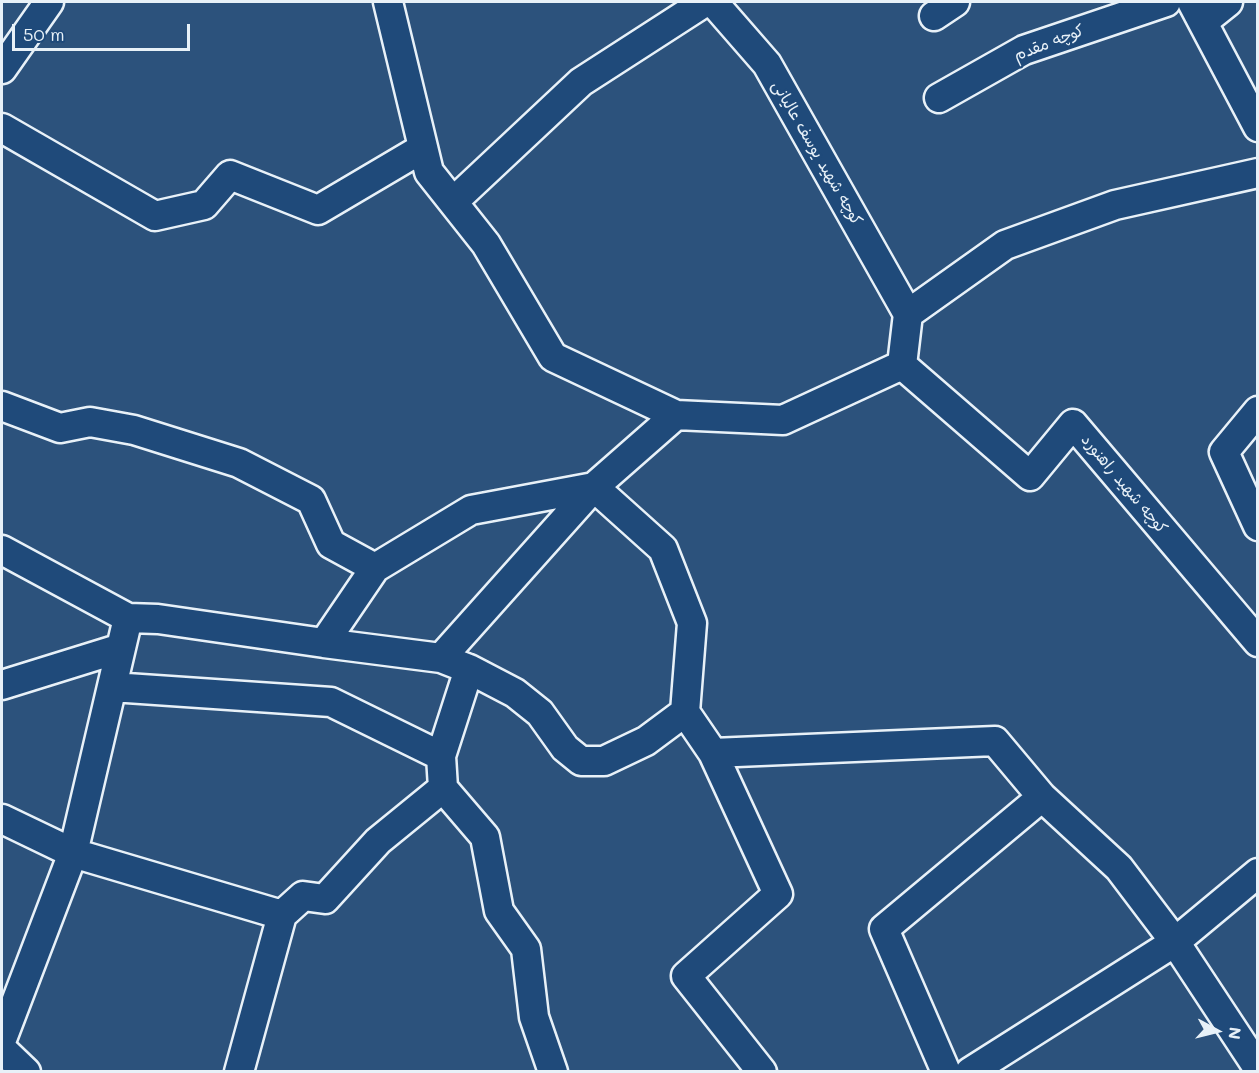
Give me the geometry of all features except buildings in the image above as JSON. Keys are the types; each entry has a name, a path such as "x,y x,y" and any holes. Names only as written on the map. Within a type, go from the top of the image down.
{"street":[{"path":"2,69 49,2"},
{"path":"388,2 429,172 486,244 553,357 676,414 783,420 902,365 908,314 1005,244 1115,205 1255,179"},
{"path":"453,202 581,82 705,2"},
{"name":"کوچه شهید یوسف عالیانی","path":"713,2 767,64 908,314"},
{"name":"کوچه مقدم","path":"939,98 1024,50 1166,2"},
{"path":"1228,2 1197,12 1257,127"},
{"path":"2,128 155,216 204,205 230,175 318,210 423,148"},
{"name":"کوچه شهید راهنورد","path":"902,365 1030,476 1073,424 1257,642"},
{"path":"2,406 60,428 90,422 134,430 239,463 311,500 331,544 375,568"},
{"path":"1257,411 1224,452 1257,526"},
{"path":"441,658 594,487 676,414"},
{"path":"324,643 375,568 471,510 594,487"},
{"path":"594,487 663,549 693,623 685,712 713,753 778,894 686,976 762,1071"},
{"path":"2,550 128,618 158,619 441,658 470,669 515,693 540,713 565,748 581,761 604,761 646,741 685,712"},
{"path":"2,1038 73,853 128,618"},
{"path":"2,685 121,648"},
{"path":"470,669 441,756 443,788 485,837 499,911 526,949 534,1017 554,1071"},
{"path":"112,687 331,702 441,756"},
{"path":"713,753 995,741 1042,797 1119,868 1175,942 1257,1068"},
{"path":"239,1071 282,915 303,896 325,899 378,841 443,788"},
{"path":"946,1071 884,928 1042,797"},
{"path":"2,819 73,853 282,915"},
{"path":"970,1071 1175,942 1257,873"},
{"path":"2,1049 26,1071"}]}
